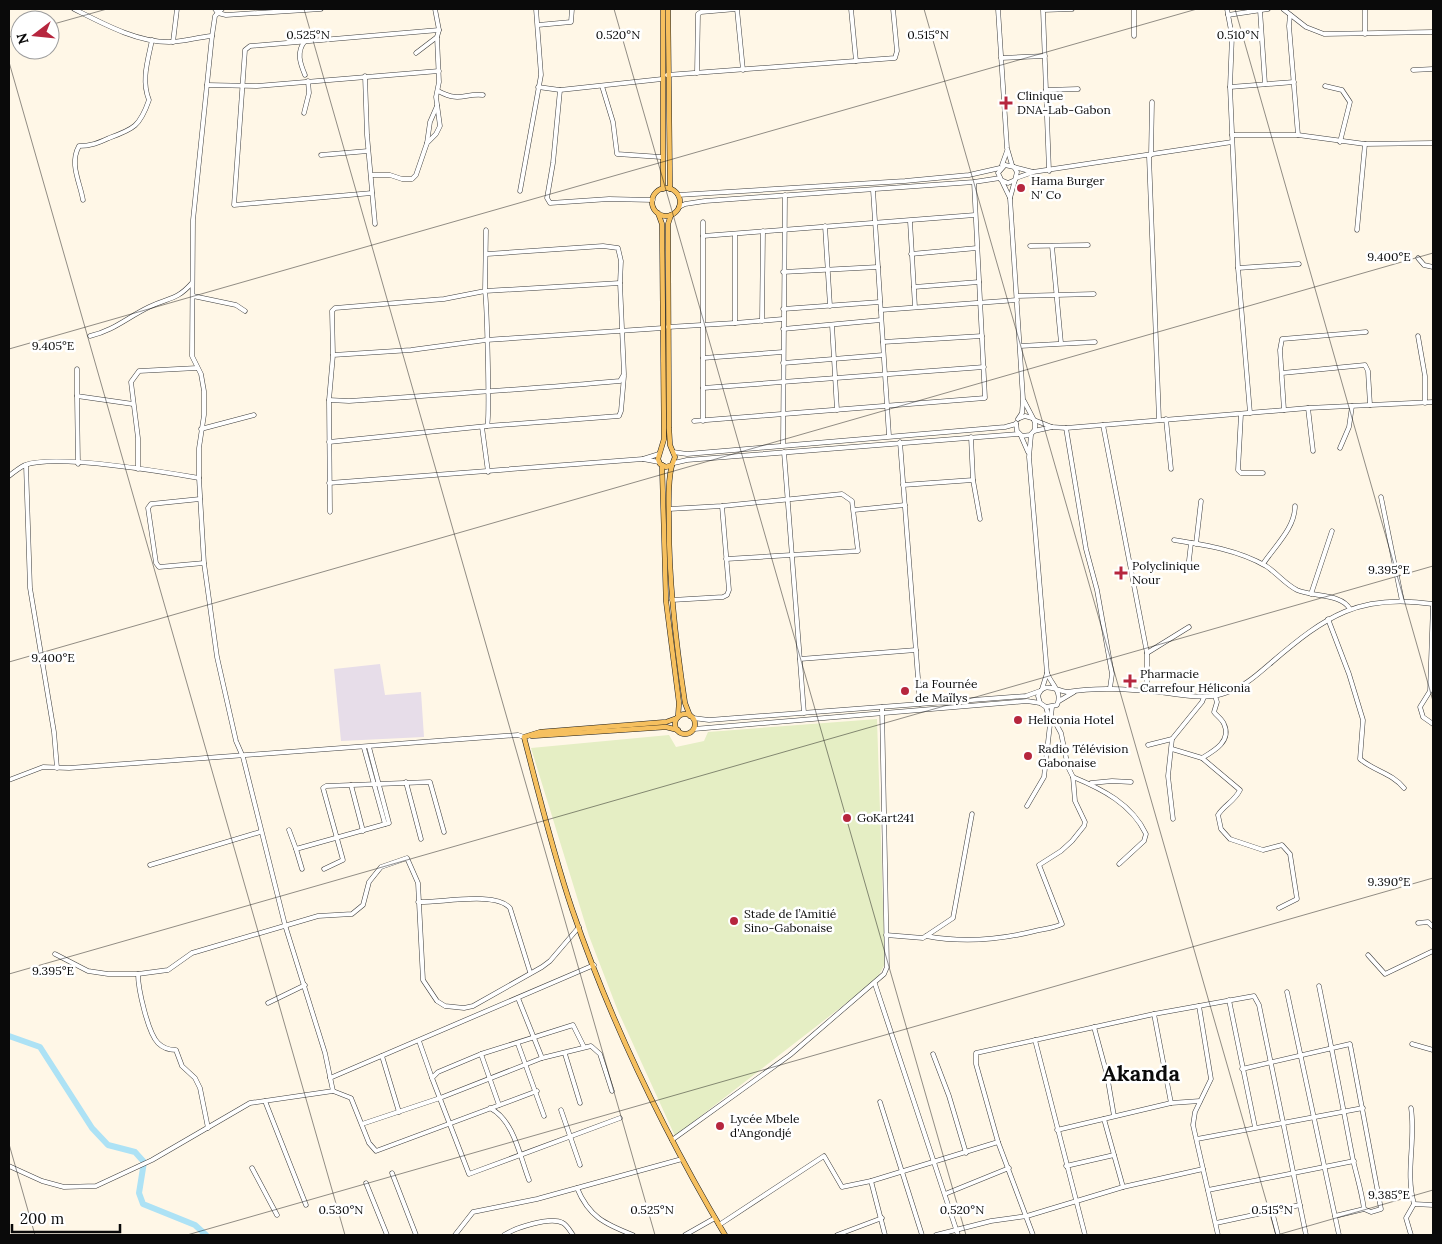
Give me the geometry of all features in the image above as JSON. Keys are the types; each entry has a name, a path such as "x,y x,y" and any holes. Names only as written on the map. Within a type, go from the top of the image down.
{"main road":[{"path":"662,189 663,9"},
{"path":"668,9 670,189"},
{"path":"530,736 541,737 666,727 686,734 694,728 685,703 671,600 670,473 675,457 669,428 666,328 662,224 653,200 656,193 662,189 670,189 678,195 679,207 672,215 668,224 666,328 664,439 660,452 666,601 679,704 675,725 678,730"},
{"path":"658,212 663,215 672,215"},
{"path":"660,452 666,449 673,452"},
{"path":"660,464 669,467 673,464"},
{"path":"691,717 684,714 666,722 540,732 524,737 551,840 579,927 594,966 634,1062 672,1140 725,1235"}],"street":[{"path":"74,9 102,23 152,40 172,42 212,36"},
{"path":"172,42 177,9"},
{"path":"216,11 222,9"},
{"path":"216,11 226,15 322,9"},
{"path":"428,142 436,134 440,126 437,106 439,71 437,37 439,30 435,9"},
{"path":"520,191 542,62 536,9"},
{"path":"538,24 571,22 572,9"},
{"path":"697,73 698,14 736,9 742,70"},
{"path":"851,9 856,61"},
{"path":"538,87 560,90 602,86 669,75 891,58 897,55 893,9"},
{"path":"998,9 1007,148 1016,179 1010,198 1023,399 1022,413 1017,421 1029,457"},
{"path":"1049,171 1043,9 1072,9"},
{"path":"1134,9 1134,36"},
{"path":"1227,9 1232,36 1230,87 1238,268 1250,413"},
{"path":"1228,15 1268,9"},
{"path":"1283,9 1319,33 1433,32"},
{"path":"1365,9 1365,34"},
{"path":"1260,10 1265,84"},
{"path":"216,11 193,220 192,356 204,391 199,478 204,563 217,657 236,741 243,757 260,832 285,925 316,1017 332,1091"},
{"path":"1290,15 1289,26 1298,135"},
{"path":"372,193 234,205 247,48 305,40 439,30"},
{"path":"416,52 437,37"},
{"path":"83,200 80,182 76,176 76,152 79,146 91,146 131,131 140,120 149,100 144,88 152,40"},
{"path":"305,40 299,51 300,63 305,76"},
{"path":"1001,58 1045,56"},
{"path":"1413,70 1433,69"},
{"path":"207,85 244,86 439,71"},
{"path":"365,76 368,151 375,224"},
{"path":"304,113 309,93 308,81"},
{"path":"1230,87 1294,82"},
{"path":"602,86 613,122 617,154 662,157"},
{"path":"1325,86 1342,90 1350,102 1340,142"},
{"path":"1046,90 1078,89"},
{"path":"560,90 553,163 547,198 550,203 609,199 653,200"},
{"path":"438,91 448,96 460,98 483,95"},
{"path":"1152,102 1150,156 1159,420"},
{"path":"370,175 390,175 402,179 412,179 416,175 428,142 430,122 437,106"},
{"path":"1232,135 1298,135 1365,144 1433,144"},
{"path":"679,207 692,202 873,190 1000,179 1008,183 1033,172 1150,156 1232,142"},
{"path":"1357,230 1365,144"},
{"path":"1007,148 1001,167 1000,179 1010,198"},
{"path":"320,154 368,151"},
{"path":"678,195 785,190 969,175 1013,166 1033,172"},
{"path":"694,422 985,398 974,182"},
{"path":"783,445 785,190"},
{"path":"873,190 889,436"},
{"path":"703,236 975,215"},
{"path":"910,221 915,307"},
{"path":"702,222 703,421"},
{"path":"825,226 830,306"},
{"path":"486,230 487,391 490,421 487,426"},
{"path":"762,231 762,321"},
{"path":"735,234 735,323"},
{"path":"1030,246 1088,245"},
{"path":"330,442 487,426 619,416 624,374 620,283 621,261 618,248 603,246 487,254"},
{"path":"1052,246 1061,343"},
{"path":"912,254 977,248"},
{"path":"1418,258 1424,265 1433,267"},
{"path":"1238,268 1299,264"},
{"path":"783,272 878,267"},
{"path":"914,287 979,282"},
{"path":"90,336 116,327 147,307 182,294 192,283"},
{"path":"330,512 329,400 333,355 332,311 335,308 444,299 485,291 620,283"},
{"path":"880,310 1057,295 1094,294"},
{"path":"193,296 236,305 245,311"},
{"path":"783,309 880,302"},
{"path":"333,355 411,350 486,340 666,328 704,323 735,323 783,319"},
{"path":"783,329 881,320"},
{"path":"832,325 837,410"},
{"path":"1284,410 1282,339 1366,332"},
{"path":"882,342 982,336"},
{"path":"1418,336 1425,376 1425,403"},
{"path":"1020,346 1095,342"},
{"path":"703,358 783,352"},
{"path":"783,363 883,355"},
{"path":"1282,373 1365,365 1368,370 1370,405"},
{"path":"703,388 984,367"},
{"path":"138,469 138,438 131,382 139,371 197,368"},
{"path":"77,369 78,464"},
{"path":"329,400 350,401 620,381 624,374"},
{"path":"77,396 133,404"},
{"path":"1023,399 1033,419 1029,457 1047,673 1059,696 1058,701"},
{"path":"673,452 687,454 1005,427 1025,416 1052,427 1066,428 1308,408 1433,402"},
{"path":"1340,448 1349,427 1352,406"},
{"path":"1308,408 1313,451"},
{"path":"1241,414 1238,470 1241,473 1263,474"},
{"path":"201,429 254,415"},
{"path":"1166,419 1171,469"},
{"path":"1103,425 1147,653 1147,691"},
{"path":"482,427 488,472"},
{"path":"673,464 688,460 1033,433 1052,427"},
{"path":"1066,428 1086,549 1097,590 1112,674 1110,688"},
{"path":"971,437 973,480 980,519"},
{"path":"900,442 920,704"},
{"path":"329,483 488,472 643,458 660,452"},
{"path":"784,452 804,713"},
{"path":"643,458 660,464"},
{"path":"9,476 26,465 50,462 138,469 199,478"},
{"path":"26,465 30,588 47,700 54,732 57,768"},
{"path":"903,485 973,480"},
{"path":"669,509 722,506 842,494 852,501 858,551 726,559"},
{"path":"1381,497 1402,601"},
{"path":"200,499 151,504 148,508 156,563 159,567 204,563"},
{"path":"1164,568 1188,569 1201,502"},
{"path":"854,510 905,505"},
{"path":"671,600 727,595 729,590 722,506"},
{"path":"1263,564 1290,527 1295,515 1295,506"},
{"path":"1311,594 1332,531"},
{"path":"1174,540 1235,552 1263,564 1295,589 1339,600 1350,609"},
{"path":"694,728 882,710 920,704 1026,696 1048,686 1067,692 1110,688 1204,697 1215,696 1230,692 1246,684 1307,632 1328,619 1350,609 1378,603 1402,601 1433,604 1431,691 1420,707 1423,717 1433,724"},
{"path":"1328,619 1349,674 1363,720 1360,759 1366,765 1397,779 1404,788"},
{"path":"1147,653 1189,627"},
{"path":"800,659 916,650"},
{"path":"1040,703 1041,690 1047,673"},
{"path":"1028,806 1044,777 1048,756 1049,718 1052,707 1058,701 1078,690"},
{"path":"1202,758 1221,746 1226,732 1224,723 1214,712 1217,702 1215,696"},
{"path":"1148,745 1172,739 1204,697"},
{"path":"691,717 708,720 1026,701 1040,703 1046,708 1049,718 1055,722 1061,733 1069,770 1073,777 1075,801 1084,817 1084,826 1062,851 1039,864 1062,924 1019,935 980,940 949,940 926,936 886,935"},
{"path":"1046,708 1052,707"},
{"path":"672,1140 790,1055 875,984 887,967 882,710"},
{"path":"9,780 43,767 57,768 243,757 524,737"},
{"path":"1172,739 1168,776 1173,819"},
{"path":"296,849 339,839 389,823 379,783 367,748"},
{"path":"367,748 373,783 385,824"},
{"path":"1172,749 1202,758 1240,790 1235,800 1222,809 1218,815 1224,835 1230,839 1263,850 1282,845 1290,854 1297,899 1279,908"},
{"path":"1073,777 1089,783 1117,800 1139,820 1146,834 1144,841 1120,864"},
{"path":"406,782 421,839"},
{"path":"324,868 343,860 339,839 323,788 373,783 430,782 444,832"},
{"path":"1089,783 1131,782"},
{"path":"351,785 363,831"},
{"path":"926,936 954,918 956,913 972,814"},
{"path":"290,830 302,868"},
{"path":"150,865 260,832"},
{"path":"55,954 88,971 108,974 138,974 168,970 192,953 318,916 352,914 363,905 369,882 381,867 407,858 418,883 423,980 437,1000 445,1006 464,1008 473,1006 550,961 579,927"},
{"path":"418,902 490,899 506,903 510,908 530,972"},
{"path":"1418,923 1428,922 1433,926"},
{"path":"1368,954 1385,974 1433,951"},
{"path":"330,1078 594,966"},
{"path":"138,974 145,1011 156,1042 166,1050 176,1050 182,1066 195,1078 203,1097 208,1128"},
{"path":"875,984 958,1235"},
{"path":"268,1003 305,985"},
{"path":"1319,986 1364,1209"},
{"path":"1287,992 1339,1235"},
{"path":"1033,1235 998,1142 976,1064 976,1053 1154,1014 1254,996 1259,1005 1306,1235"},
{"path":"518,998 542,1058"},
{"path":"1229,1000 1255,1127"},
{"path":"1199,1006 1211,1079 1200,1101 1193,1125 1218,1235"},
{"path":"1154,1014 1171,1103"},
{"path":"432,1078 438,1072 481,1054 518,1044 573,1025 584,1047"},
{"path":"1094,1027 1107,1075 1114,1116"},
{"path":"1035,1040 1085,1235"},
{"path":"418,1041 469,1174 620,1118"},
{"path":"518,1044 544,1116"},
{"path":"1242,1069 1350,1044 1381,1204 1378,1211 1368,1212 1364,1209 1335,1216"},
{"path":"1412,1044 1433,1050"},
{"path":"362,1124 440,1098 542,1058 565,1054 591,1046 600,1054 612,1091"},
{"path":"481,1054 499,1105"},
{"path":"565,1054 580,1103"},
{"path":"933,1054 949,1096 966,1153"},
{"path":"382,1056 399,1112"},
{"path":"9,1166 42,1181 64,1187 96,1186 144,1163 250,1104 332,1091 351,1098 369,1143 376,1150 536,1091"},
{"path":"265,1101 306,1204"},
{"path":"1058,1130 1171,1103 1200,1101"},
{"path":"880,1102 922,1235"},
{"path":"490,1108 498,1112 509,1128 529,1180"},
{"path":"1197,1139 1363,1108"},
{"path":"1411,1108 1414,1138 1409,1179 1414,1204 1406,1218 1411,1235"},
{"path":"561,1110 569,1138 580,1165"},
{"path":"1104,1119 1123,1187"},
{"path":"719,1225 824,1156 842,1187 871,1181 998,1142"},
{"path":"1066,1166 1114,1155"},
{"path":"455,1235 472,1212 577,1188 682,1159"},
{"path":"1208,1190 1292,1172 1354,1162"},
{"path":"252,1168 277,1215"},
{"path":"945,1194 1009,1168"},
{"path":"936,1235 1027,1216 1067,1206 1076,1200 1123,1187 1203,1169"},
{"path":"392,1173 416,1235"},
{"path":"871,1181 885,1235"},
{"path":"366,1183 387,1235"},
{"path":"577,1188 592,1215 633,1235"},
{"path":"1414,1204 1433,1205"},
{"path":"1216,1223 1300,1205"},
{"path":"1272,1211 1278,1235"},
{"path":"685,1235 715,1218"},
{"path":"837,1235 882,1218"},
{"path":"504,1235 530,1225 559,1222 566,1226 573,1235"}],"shaded area":[{"path":"380,664 385,695 421,692 424,737 341,741 334,669"}],"green space":[{"name":"Stade de l’Amitié Sino-Gabonaise","path":"877,719 885,964 876,980 675,1136 618,1011 589,936 531,748 669,735 676,747 704,741 708,732"}],"waterway":[{"path":"9,1036 40,1047 92,1128 108,1145 135,1152 144,1162 139,1193 143,1204 195,1225 206,1235"}],"place":[{"name":"Clinique DNA-Lab-Gabon","path":"1006,103"},
{"name":"Hama Burger N' Co","path":"1021,188"},
{"name":"Polyclinique Nour","path":"1121,573"},
{"name":"Pharmacie Carrefour Héliconia","path":"1130,681"},
{"name":"La Fournée de Maïlys","path":"905,691"},
{"name":"Heliconia Hotel","path":"1018,720"},
{"name":"Radio Télévision Gabonaise","path":"1028,756"},
{"name":"GoKart241","path":"847,818"},
{"name":"Stade de l’Amitié Sino-Gabonaise","path":"734,921"},
{"name":"Lycée Mbele d'Angondjé","path":"720,1126"}],"district":[{"name":"Akanda","path":"1141,1073"}]}
